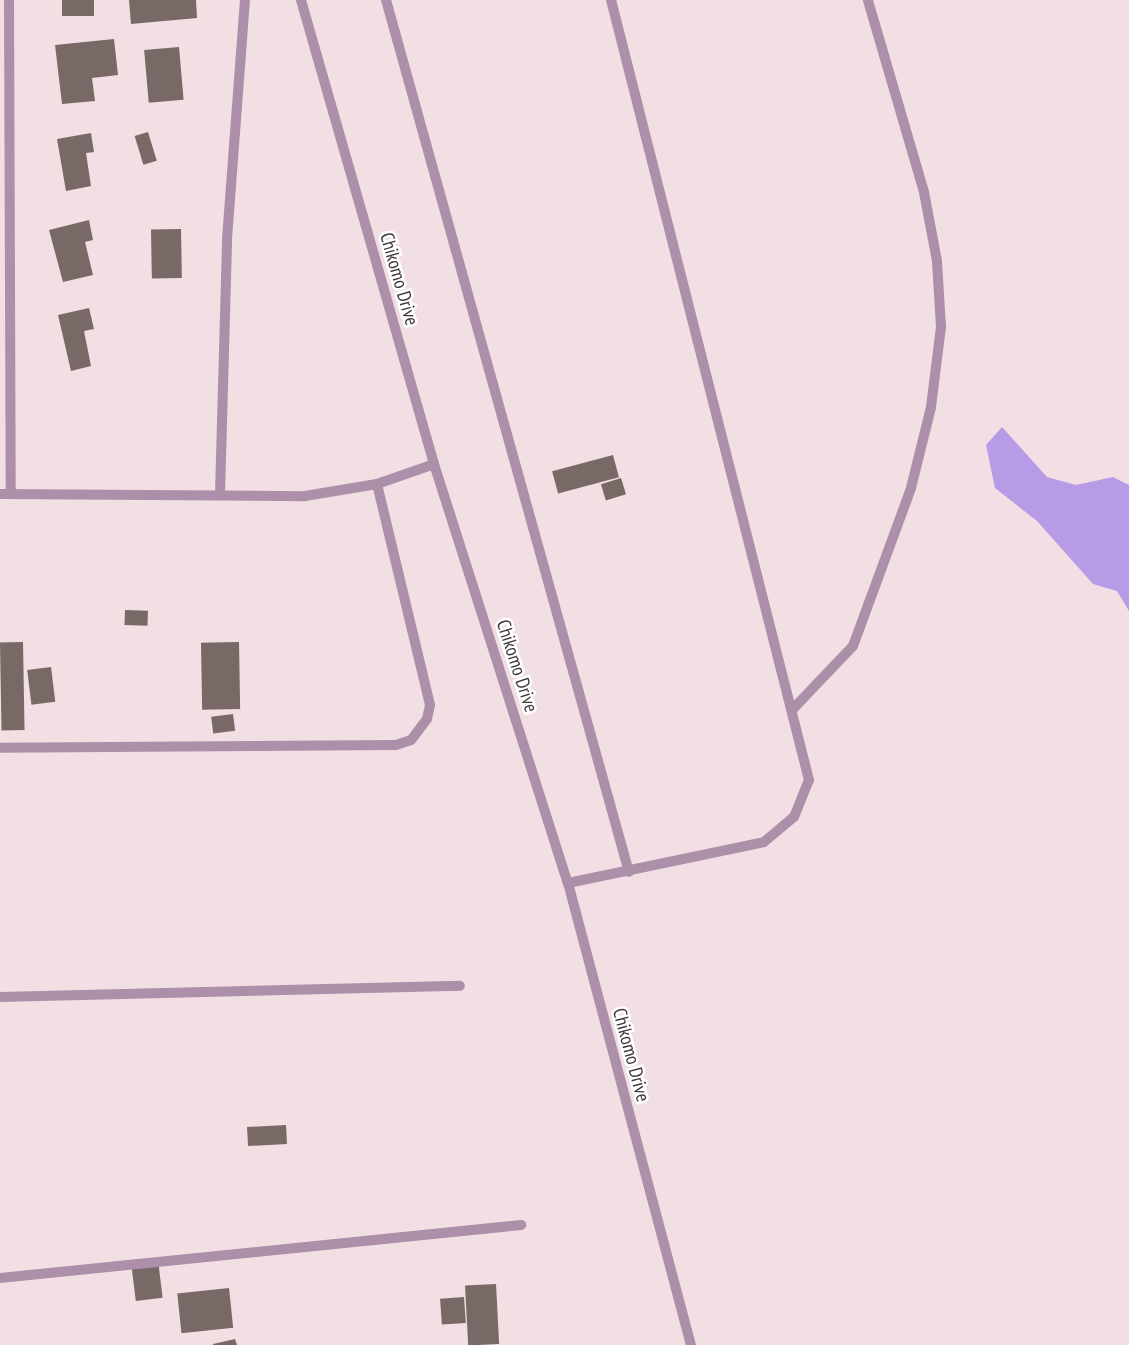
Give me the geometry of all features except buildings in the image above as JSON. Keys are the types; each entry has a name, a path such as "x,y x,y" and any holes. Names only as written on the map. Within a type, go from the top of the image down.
{"street":[{"path":"9,0 12,493"},
{"path":"220,494 226,239 245,0"},
{"name":"Chikomo Drive","path":"301,0 434,464 568,883 690,1345"},
{"path":"386,0 629,872"},
{"path":"568,883 629,872 764,842 794,817 809,780 611,0"},
{"path":"792,710 853,646 910,488 931,407 941,327 937,261 924,192 868,0"},
{"path":"0,494 305,496 377,484 434,464"},
{"path":"0,748 396,745 411,740 427,719 430,705 377,484"},
{"path":"0,997 460,986"},
{"path":"0,1278 521,1225"}],"shaded area":[{"path":"1002,427 1047,477 1076,485 1113,477 1129,485 1129,611 1117,591 1093,584 1037,521 995,488 986,445"}]}
